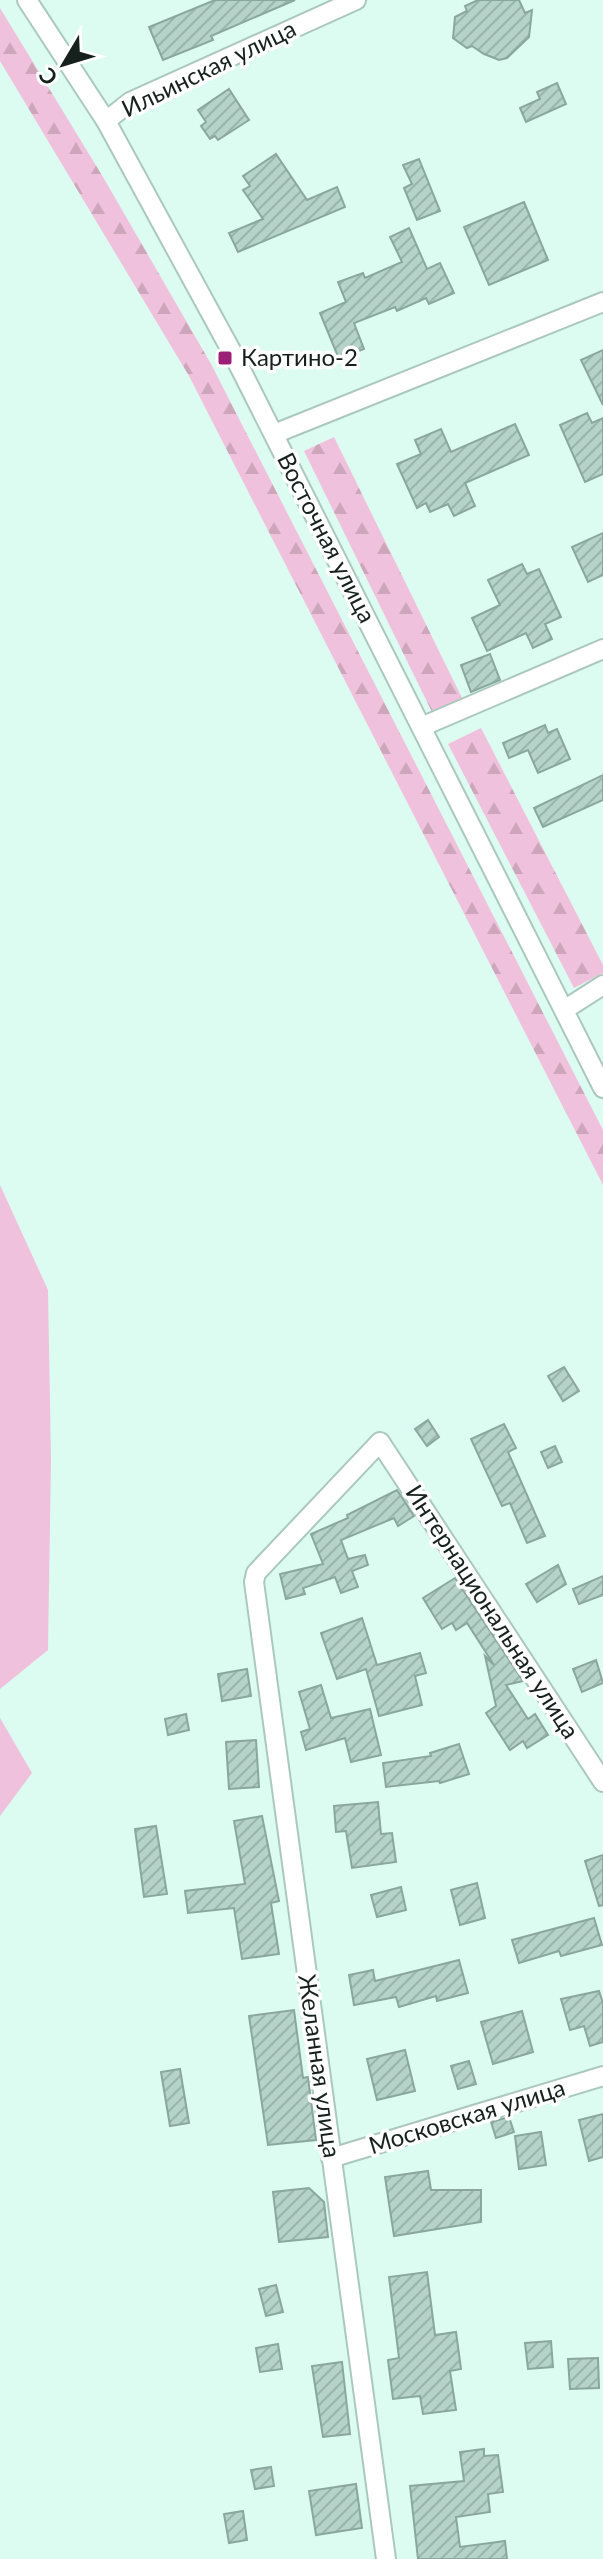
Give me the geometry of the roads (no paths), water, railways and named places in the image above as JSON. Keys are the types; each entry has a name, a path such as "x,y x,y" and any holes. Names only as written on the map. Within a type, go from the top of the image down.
{"street":[{"name":"Восточная улица","path":"27,0 106,121 274,434 603,1088"},
{"name":"Ильинская улица","path":"106,121 130,102 356,0"},
{"path":"274,434 603,302"},
{"path":"421,727 603,649"},
{"path":"564,1010 603,985"},
{"name":"Желанная улица","path":"380,1442 256,1573 256,1598 386,2559"},
{"name":"Интернациональная улица","path":"380,1442 603,1782"},
{"name":"Московская улица","path":"331,2158 603,2076"}],"place":[{"name":"Картино-2","path":"225,358"}]}
